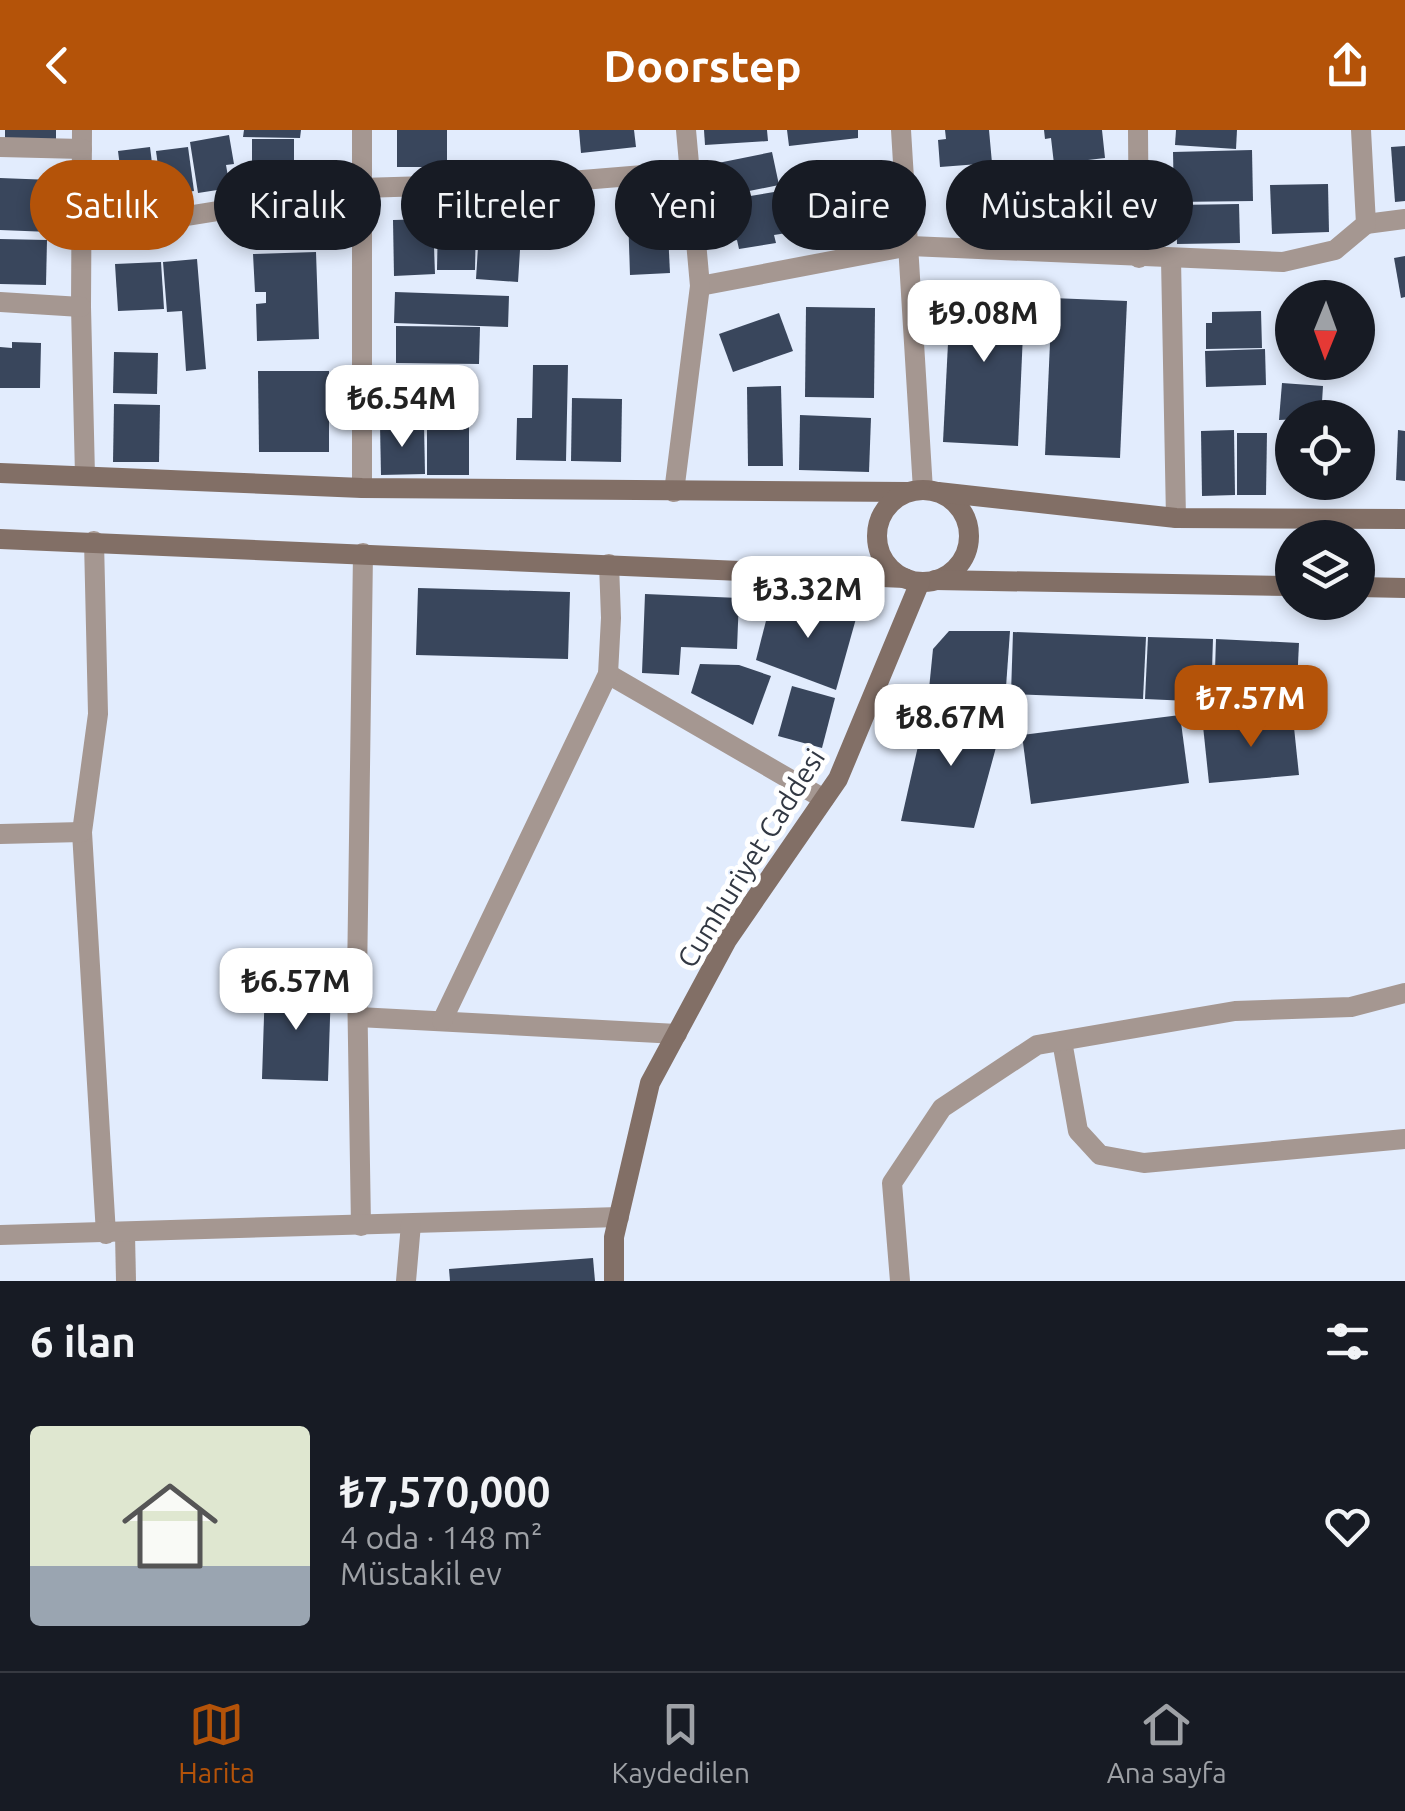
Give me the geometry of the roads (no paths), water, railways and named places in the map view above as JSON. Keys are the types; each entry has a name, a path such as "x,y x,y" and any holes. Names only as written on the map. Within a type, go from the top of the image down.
{"street":[{"path":"361,160 362,130"},
{"path":"686,130 690,160"},
{"path":"900,130 903,160"},
{"path":"1138,130 1139,258"},
{"path":"1361,130 1366,224"},
{"path":"0,147 82,140"},
{"path":"381,187 615,177"},
{"path":"926,247 1283,262 1335,250 1366,224 1405,219"},
{"path":"81,250 85,476"},
{"path":"361,250 362,488"},
{"path":"674,492 700,286 697,250"},
{"path":"700,286 889,250"},
{"path":"910,250 923,491"},
{"path":"1171,259 1176,518"},
{"path":"0,302 81,308"},
{"path":"0,473 362,488 923,491 1176,518 1405,520"},
{"path":"923,491 960,507 969,531 969,544 957,567 920,580 892,569 882,557 878,526 894,500 923,491"},
{"path":"0,539 920,580 1275,586"},
{"path":"94,541 98,714 82,832 116,1234 126,1281"},
{"path":"361,1226 358,1016 363,553"},
{"path":"442,1021 608,674 609,564"},
{"name":"Cumhuriyet Caddesi","path":"614,1281 614,1237 650,1082 727,940 838,779 920,580"},
{"path":"1375,587 1405,588"},
{"path":"608,674 824,799"},
{"path":"0,834 82,832"},
{"path":"900,1281 892,1183 942,1108 1037,1045 1235,1011 1351,1007 1405,993"},
{"path":"358,1016 677,1034"},
{"path":"1062,1041 1078,1131 1100,1154 1144,1164 1405,1139"},
{"path":"0,1235 619,1216"},
{"path":"406,1281 410,1224"}]}
